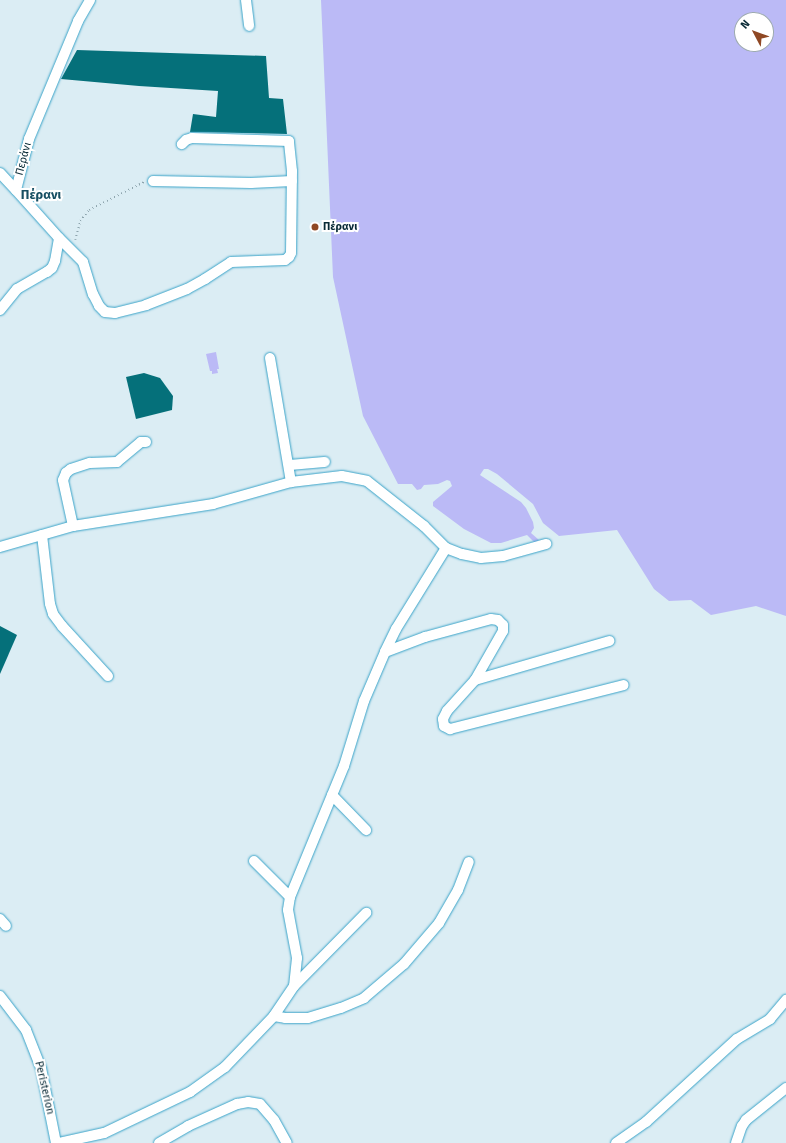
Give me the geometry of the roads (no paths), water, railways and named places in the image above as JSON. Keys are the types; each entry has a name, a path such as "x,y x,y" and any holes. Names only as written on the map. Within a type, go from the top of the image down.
{"street":[{"name":"Περάνι","path":"90,0 78,21 31,133 16,190 59,238 73,250 83,262 93,294 99,306 105,312 115,313 146,305 205,279 231,262 285,260 289,257 292,181"},
{"path":"246,0 249,26"},
{"path":"152,181 251,183 292,181 288,141 192,138 182,144"},
{"path":"0,173 16,190"},
{"path":"0,310 17,289 52,268 59,238"},
{"path":"270,358 291,482"},
{"path":"73,526 63,480 66,473 71,469 90,463 117,462 141,442 146,442"},
{"path":"289,465 325,462"},
{"path":"0,547 73,526 214,504 291,482 342,476 367,481 397,504 446,548 462,554 481,558 503,556 546,544"},
{"path":"42,535 50,604 53,614 62,626 108,676"},
{"path":"294,986 297,958 288,910 290,897 344,766 364,701 385,652 396,629 446,548"},
{"path":"385,652 426,637 491,619 498,620 503,625 503,631 475,680 447,711 443,719 444,726 450,729 624,685"},
{"path":"475,680 609,641"},
{"path":"332,795 366,830"},
{"path":"254,860 290,897"},
{"path":"274,1016 285,1018 308,1018 341,1008 364,998 404,964 439,923 458,890 468,862"},
{"path":"57,1143 104,1133 190,1092 225,1067 274,1016 294,986 366,913"},
{"name":"Peristerion","path":"0,996 26,1030 41,1068 57,1143"},
{"path":"616,1143 646,1122 737,1039 770,1019 786,1000"},
{"path":"736,1143 742,1126 746,1120 786,1088"},
{"path":"159,1143 188,1126 237,1104 248,1102 260,1104 274,1120 287,1143"}],"water":[{"path":"321,0 786,0 786,616 756,606 711,615 691,600 669,601 654,589 617,530 559,536 543,523 533,504 497,474 488,469 484,469 480,475 521,502 526,508 533,522 534,528 531,533 539,540 535,543 527,535 501,543 491,543 464,529 433,506 433,502 452,486 450,481 447,480 438,484 424,485 421,489 417,490 412,484 398,484 363,416 333,277"},
{"path":"216,352 219,369 217,369 218,373 212,374 206,354"}],"place":[{"name":"Πέρανι","path":"315,227"}],"district":[{"name":"Πέρανι","path":"41,195"}]}
